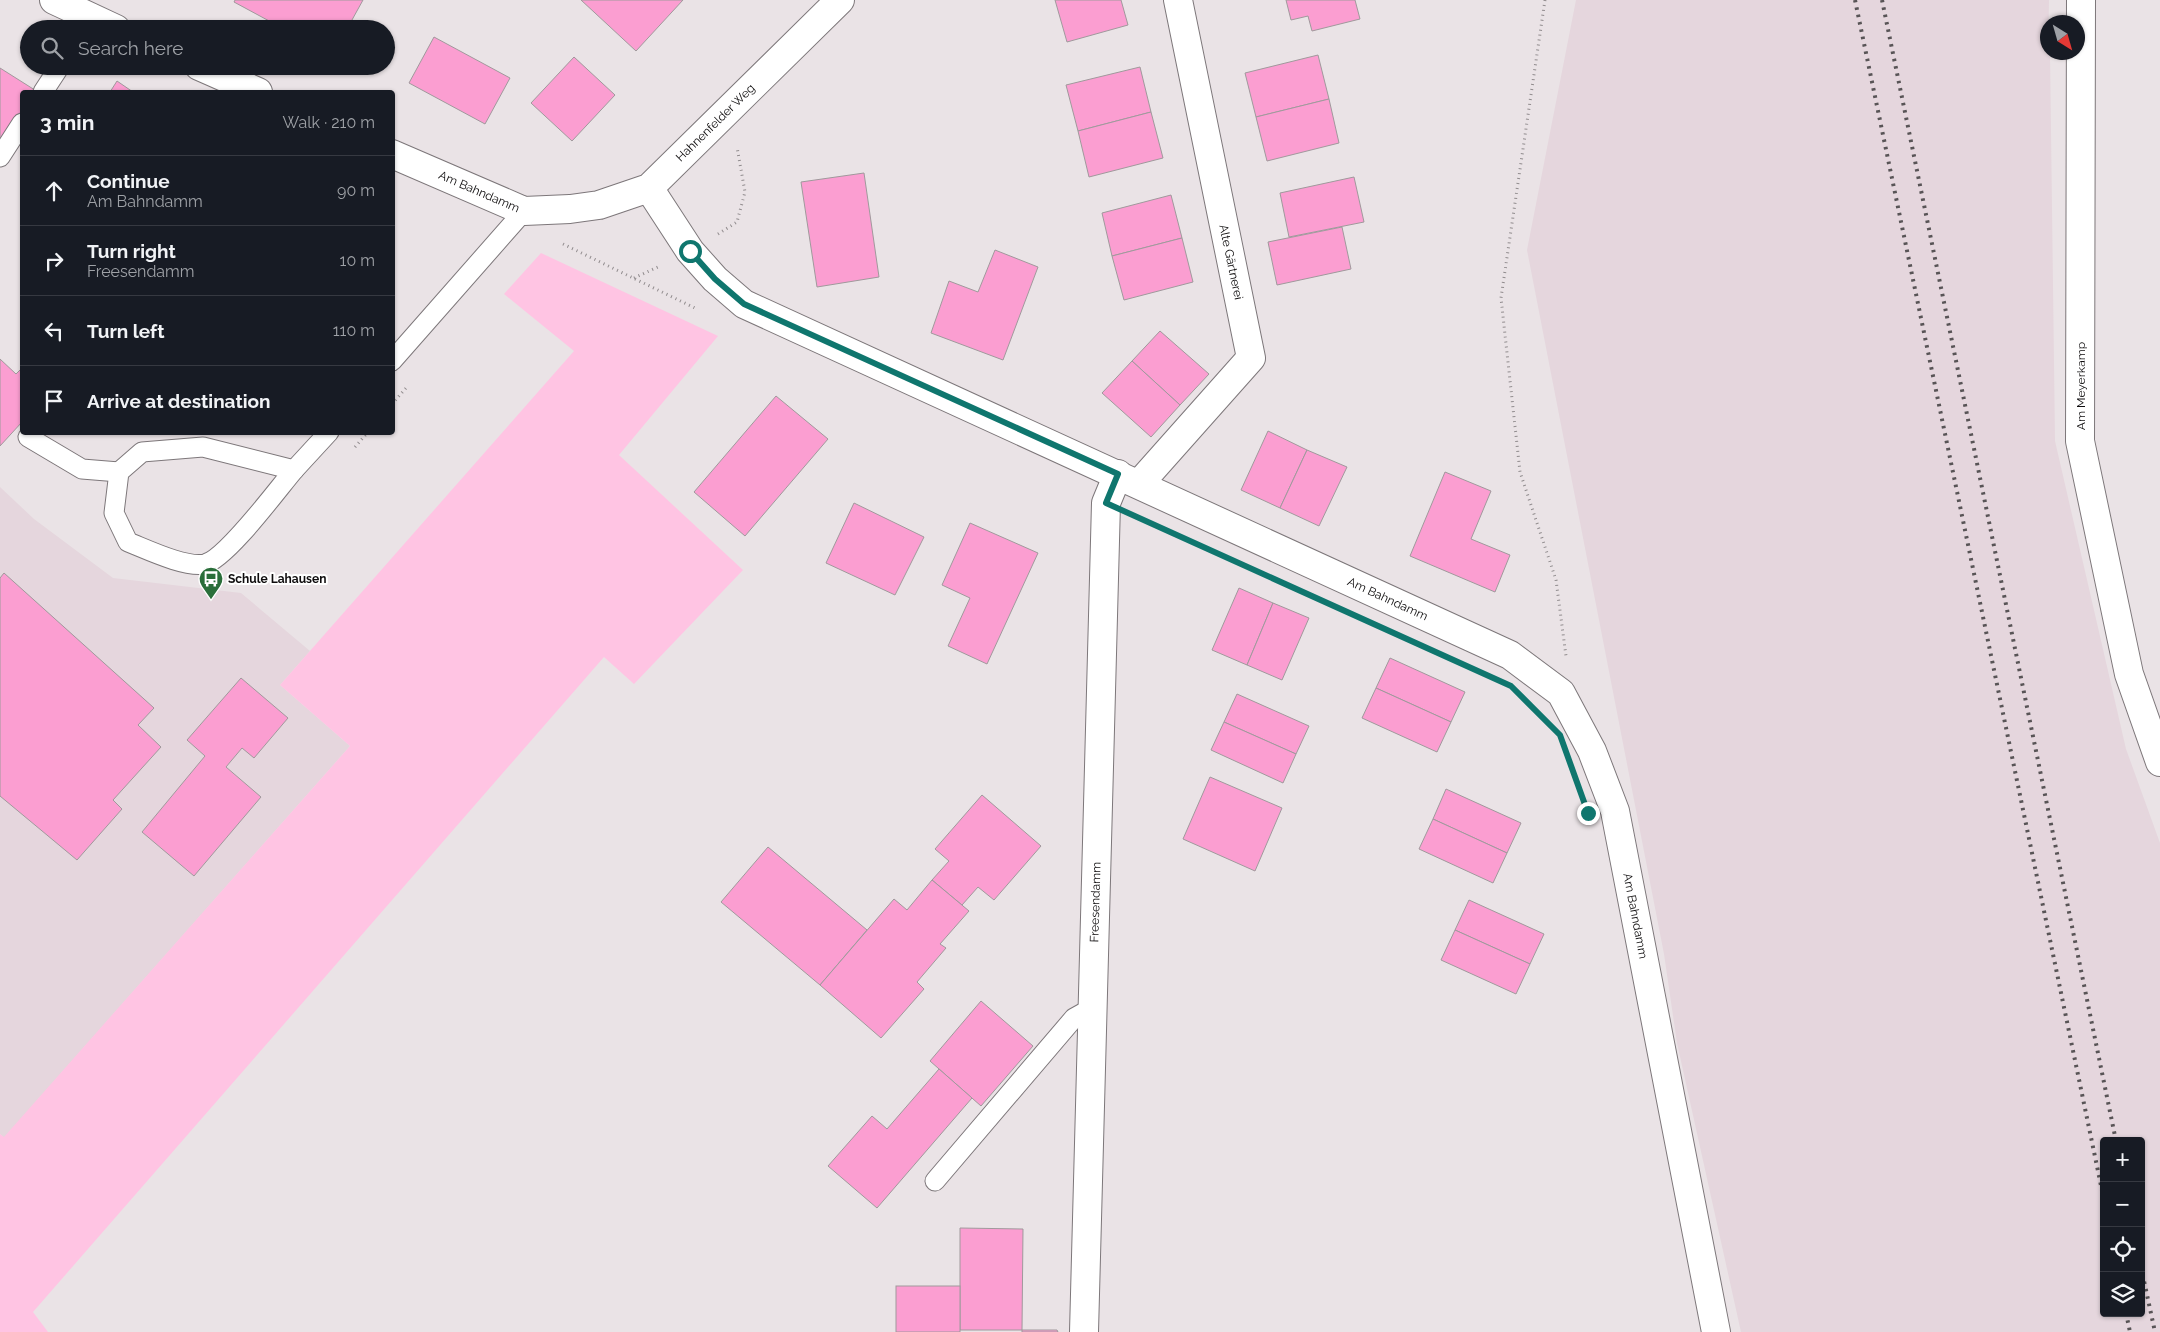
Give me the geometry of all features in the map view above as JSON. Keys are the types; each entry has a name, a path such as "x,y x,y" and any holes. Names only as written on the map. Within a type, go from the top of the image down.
{"street":[{"path":"54,0 81,20"},
{"name":"Hahnenfelder Weg","path":"570,209 599,205 649,188 840,0"},
{"name":"Alte Gärtnerei","path":"1128,479 1251,358 1178,0"},
{"name":"Am Meyerkamp","path":"2081,0 2080,441 2129,674 2160,762"},
{"path":"219,75 253,90"},
{"name":"Am Bahndamm","path":"395,155 524,211 570,209"},
{"name":"Am Bahndamm","path":"649,188 690,251 715,279 744,304 1510,654 1561,692 1592,751 1615,811 1716,1332"},
{"name":"Freesendamm","path":"1084,1332 1106,503 1128,479"}],"lane":[{"path":"43,90 54,75"},
{"path":"0,157 20,126"},
{"path":"395,358 524,211"},
{"path":"294,470 202,447 142,452 119,472 114,513 128,542 172,560 205,564 231,546 294,470 326,435"},
{"path":"28,437 82,469 119,472"},
{"path":"935,1181 1074,1018 1092,1008"}],"path":[{"path":"1545,0 1501,298 1520,472 1556,580 1566,649 1561,692"},
{"path":"634,279 690,251 738,222 745,192 736,142 722,118"},
{"path":"560,242 702,312"}],"shaded area":[{"path":"1576,0 2049,0 2049,15 2040,15 2040,60 2050,60 2055,441 2126,749 2160,843 2160,1332 1741,1332 1677,1043 1664,954 1527,250"},
{"path":"541,253 718,336 619,455 743,570 634,684 604,657 33,1312 48,1332 0,1332 0,1134 4,1137 350,746 280,685 574,351 504,294"},
{"path":"0,487 34,519 113,578 241,593 310,651 280,685 350,746 4,1138 0,1134"}],"building":[{"path":"235,0 363,0 352,20 267,20 234,2"},
{"path":"581,0 683,0 636,51"},
{"path":"1055,0 1121,0 1128,25 1067,42"},
{"path":"1286,0 1355,0 1360,19 1312,31 1308,16 1291,20"},
{"path":"434,37 510,78 485,124 409,83"},
{"path":"1318,55 1329,99 1256,117 1245,73"},
{"path":"574,57 615,95 572,141 531,103"},
{"path":"1140,67 1151,112 1078,131 1066,85"},
{"path":"0,68 35,90 20,90 20,120 0,153"},
{"path":"117,81 130,90 111,90"},
{"path":"1329,99 1339,143 1267,161 1256,117"},
{"path":"1151,112 1163,158 1089,177 1078,131"},
{"path":"864,173 879,277 817,287 801,182"},
{"path":"1354,177 1364,222 1289,237 1280,193"},
{"path":"1171,195 1182,238 1112,256 1102,213"},
{"path":"1342,227 1351,269 1277,285 1268,242"},
{"path":"1182,238 1193,282 1124,300 1112,256"},
{"path":"995,250 1038,267 1003,360 931,333 949,281 978,292"},
{"path":"1160,331 1209,374 1180,405 1132,361"},
{"path":"0,359 16,374 20,370 20,424 0,446"},
{"path":"1132,361 1180,405 1151,437 1102,393"},
{"path":"776,396 828,439 745,536 694,492"},
{"path":"1268,431 1307,450 1280,508 1241,490"},
{"path":"1307,450 1347,467 1319,526 1280,508"},
{"path":"1445,472 1491,491 1471,539 1510,555 1495,592 1410,556"},
{"path":"854,503 924,537 895,595 826,563"},
{"path":"970,523 1038,553 987,664 948,646 970,598 942,585"},
{"path":"4,573 154,708 138,725 161,747 113,800 122,809 77,860 0,796 0,578"},
{"path":"1239,588 1273,603 1247,665 1212,650"},
{"path":"1273,603 1309,618 1282,680 1247,665"},
{"path":"1390,658 1465,692 1451,722 1376,688"},
{"path":"241,678 288,718 254,758 242,748 226,767 261,797 194,876 142,832 205,756 187,740"},
{"path":"1376,688 1451,722 1437,752 1362,718"},
{"path":"1237,694 1309,726 1296,754 1224,722"},
{"path":"1224,722 1296,754 1283,783 1211,750"},
{"path":"1210,777 1282,808 1255,871 1183,839"},
{"path":"1446,789 1521,823 1507,853 1433,819"},
{"path":"982,795 1041,846 994,900 978,887 962,905 932,880 949,861 935,849"},
{"path":"1433,819 1507,853 1493,883 1419,849"},
{"path":"768,847 867,930 820,985 721,902"},
{"path":"932,880 969,911 940,944 946,948 917,982 924,989 881,1038 820,985 894,899 907,910"},
{"path":"1469,900 1544,934 1530,964 1455,930"},
{"path":"1455,930 1530,964 1516,994 1441,960"},
{"path":"981,1001 1033,1046 981,1106 930,1061"},
{"path":"939,1069 972,1098 877,1208 828,1166 872,1116 887,1129"},
{"path":"960,1228 1023,1229 1022,1330 960,1330"},
{"path":"896,1286 960,1286 960,1332 896,1332"},
{"path":"1022,1330 1057,1330 1058,1332 1022,1332"}],"railway":[{"path":"1855,0 2100,1182"},
{"path":"1882,0 2115,1137"},
{"path":"2142,1272 2155,1332"},
{"path":"2127,1317 2130,1332"}],"place":[{"name":"Schule Lahausen","path":"211,600"}],"route":[{"path":"690,251 715,279 744,304 1118,474 1106,503 1511,686 1560,735 1588,813"}]}
